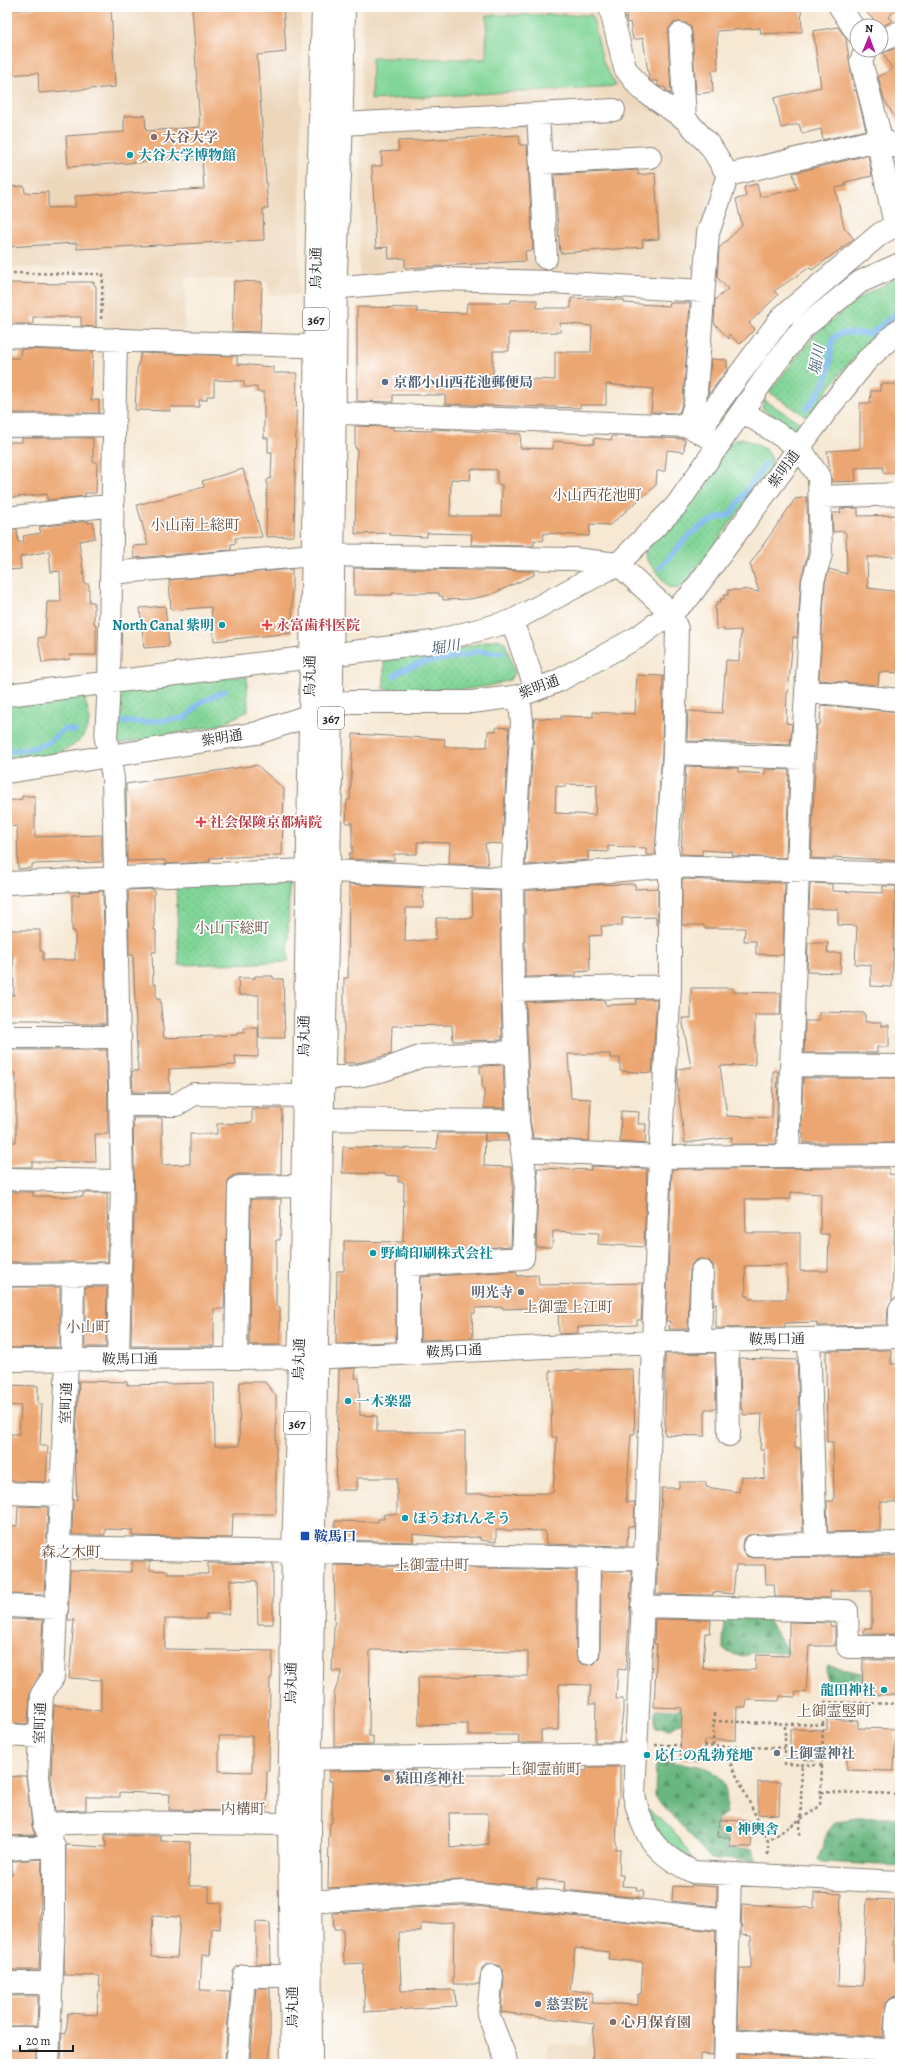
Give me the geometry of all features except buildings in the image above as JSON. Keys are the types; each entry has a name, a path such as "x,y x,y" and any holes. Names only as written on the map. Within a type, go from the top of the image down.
{"main road":[{"name":"烏丸通","path":"308,1357 302,1186 312,1119 323,1077 317,870 310,715 321,656 323,555 326,288 323,7"},
{"name":"烏丸通","path":"325,413 316,345 326,288 342,124 344,7"},
{"path":"610,7 625,68 641,89 685,119 711,147 728,175"},
{"path":"845,9 850,18"},
{"path":"889,37 900,32"},
{"path":"680,34 685,119"},
{"path":"7,695 109,681 433,642 512,621 618,564 676,506 710,414 782,317 880,234 898,224 879,148 881,139 861,61 862,58"},
{"path":"342,124 614,110"},
{"path":"538,114 546,258"},
{"path":"728,175 881,139 900,148"},
{"path":"541,164 650,157"},
{"path":"703,434 695,404 708,233 728,175"},
{"path":"325,413 703,434 742,411 803,328 860,282 900,264"},
{"path":"326,288 441,279 550,282 703,291"},
{"name":"紫明通","path":"7,772 257,733 350,702 472,702 528,693 564,677 631,640 672,612 689,597 867,360 900,329"},
{"path":"7,336 300,346 316,345"},
{"path":"108,339 114,425 109,681 106,739 113,778 120,1037 122,1181 118,1359"},
{"path":"742,411 800,448 819,477 821,554 812,581 802,758 788,1156"},
{"path":"7,426 114,425"},
{"path":"820,497 900,494"},
{"path":"7,518 113,505"},
{"path":"111,573 323,555 541,558 618,564 672,612 677,629 674,753 667,848 670,866 670,986 660,1157 645,1559 636,1712 634,1795 638,1815 651,1841 660,1852 674,1863 693,1872 900,1882"},
{"path":"408,1353 408,1265 523,1258 526,1181 518,1121 513,990 512,879 522,722 528,693 512,621"},
{"name":"烏丸通","path":"311,2064 301,1903 300,1759 312,1119 303,1096 317,870 331,708 321,656"},
{"path":"806,691 900,700"},
{"path":"674,753 802,758"},
{"path":"7,883 115,880 317,870 512,879 670,866 900,874"},
{"path":"513,990 670,986"},
{"path":"7,1037 120,1037"},
{"path":"323,1077 353,1077 384,1070 422,1056 515,1052"},
{"path":"791,1065 900,1066"},
{"path":"121,1105 176,1105 194,1094 303,1096"},
{"path":"312,1119 518,1121"},
{"path":"523,1150 660,1157 900,1155"},
{"path":"7,1179 122,1181"},
{"path":"236,1357 239,1187 302,1186"},
{"path":"700,1341 702,1271"},
{"path":"7,1274 120,1274"},
{"name":"室町通","path":"48,2064 54,1921 54,1846 44,1824 38,1777 42,1694 53,1677 61,1495 70,1360 73,1274"},
{"path":"900,1309 900,1336"},
{"name":"鞍馬口通","path":"7,1360 308,1357 653,1342 900,1336"},
{"path":"809,1338 816,1545"},
{"path":"727,1340 729,1435"},
{"path":"7,1494 61,1495"},
{"path":"754,1546 900,1544"},
{"path":"59,1548 645,1559"},
{"path":"588,1653 589,1558"},
{"path":"7,1606 56,1608"},
{"path":"642,1606 847,1611 848,1646 900,1647"},
{"path":"7,1735 40,1737"},
{"path":"300,1759 635,1754"},
{"name":"烏丸通","path":"292,2064 292,1976 301,1903 289,1824 300,1759"},
{"path":"44,1824 100,1822 289,1824"},
{"path":"7,1849 54,1846"},
{"path":"725,2064 730,1874"},
{"path":"301,1903 463,1892 729,1920"},
{"path":"237,2064 244,1976 292,1976"},
{"path":"492,1976 488,2014 505,2057 506,2064"},
{"path":"7,1983 52,1983"},
{"path":"726,2040 866,2056 898,2051 897,2009 900,2009"},
{"path":"7,2038 49,2038"}],"path":[{"path":"7,273 103,274 108,339"},
{"path":"768,1841 820,1806 823,1702 900,1704"},
{"path":"713,1746 714,1713"},
{"path":"713,1721 822,1725"},
{"path":"785,1724 785,1764 822,1765"},
{"path":"704,1746 785,1748"},
{"path":"728,1746 728,1758 768,1841 768,1860"},
{"path":"800,1835 802,1764"},
{"path":"821,1792 900,1794"}],"shaded area":[{"name":"大谷大学","path":"7,7 302,7 299,295 269,295 268,281 186,277 184,336 102,332 105,267 7,268"},
{"path":"362,7 600,7 613,63 634,98 686,125 716,166 717,180 702,224 693,283 359,281"},
{"name":"心月保育園","path":"597,2000 635,2000 632,2064 546,2064 550,2044 588,2046"}],"green space":[{"path":"487,15 592,15 603,62 616,86 371,100 372,58 486,59"},
{"path":"900,276 900,317 847,365 807,417 769,392 818,331 861,297"},
{"path":"764,400 802,424 796,429 791,429 763,409 762,407"},
{"path":"742,438 764,448 768,452 771,456 772,468 687,581 677,589 668,587 646,559 645,552 733,441"},
{"path":"497,639 505,642 515,672 510,680 489,686 446,692 384,689 384,659 446,651"},
{"path":"247,676 248,711 220,725 120,744 115,731 116,699 126,687"},
{"path":"75,694 85,699 89,719 85,733 77,742 68,749 57,753 7,761 7,704"},
{"path":"289,878 288,962 179,965 176,885"},
{"path":"724,1616 765,1616 789,1653 753,1652 742,1656 726,1651 723,1649"},
{"path":"828,1666 900,1681 900,1685 827,1682 826,1672"},
{"path":"684,1701 685,1720 671,1729 655,1728 655,1709 678,1710 679,1703"},
{"path":"666,1762 703,1767 720,1777 727,1798 726,1813 718,1819 717,1837 728,1838 728,1848 752,1849 757,1860 711,1859 655,1796 656,1765"},
{"path":"647,1809 672,1829 693,1860 662,1839"},
{"path":"856,1818 900,1818 900,1866 822,1862 818,1858 831,1826 839,1821"}],"waterway":[{"name":"堀川","path":"807,408 826,381 830,365 831,346 836,336 843,333 870,334 900,311"},
{"name":"堀川","path":"660,568 690,534 708,522 730,515 765,464"},
{"name":"堀川","path":"394,676 404,669 426,662 467,655 478,651 502,653"},
{"name":"堀川","path":"122,722 148,722 185,718 201,702 225,691"},
{"name":"堀川","path":"7,752 33,748 48,743 64,729 75,731"}],"place":[{"name":"大谷大学","path":"154,137"},
{"name":"大谷大学博物館","path":"130,155"},
{"name":"京都小山西花池郵便局","path":"385,382"},
{"name":"North Canal 紫明","path":"222,625"},
{"name":"永富歯科医院","path":"267,625"},
{"name":"社会保険京都病院","path":"201,822"},
{"name":"野崎印刷株式会社","path":"373,1253"},
{"name":"明光寺","path":"521,1292"},
{"name":"一木楽器","path":"348,1401"},
{"name":"ほうおれんそう","path":"405,1518"},
{"name":"鞍馬口","path":"305,1536"},
{"name":"龍田神社","path":"884,1690"},
{"name":"上御霊神社","path":"777,1753"},
{"name":"応仁の乱勃発地","path":"647,1755"},
{"name":"猿田彦神社","path":"387,1778"},
{"name":"神輿舎","path":"729,1829"},
{"name":"慈雲院","path":"538,2004"},
{"name":"心月保育園","path":"613,2022"}],"district":[{"name":"小山西花池町","path":"597,495"},
{"name":"小山南上総町","path":"195,525"},
{"name":"小山下総町","path":"232,928"},
{"name":"上御霊上江町","path":"568,1307"},
{"name":"小山町","path":"88,1327"},
{"name":"森之木町","path":"71,1552"},
{"name":"上御霊中町","path":"432,1565"},
{"name":"上御霊竪町","path":"834,1711"},
{"name":"上御霊前町","path":"544,1769"},
{"name":"内構町","path":"243,1809"}]}
